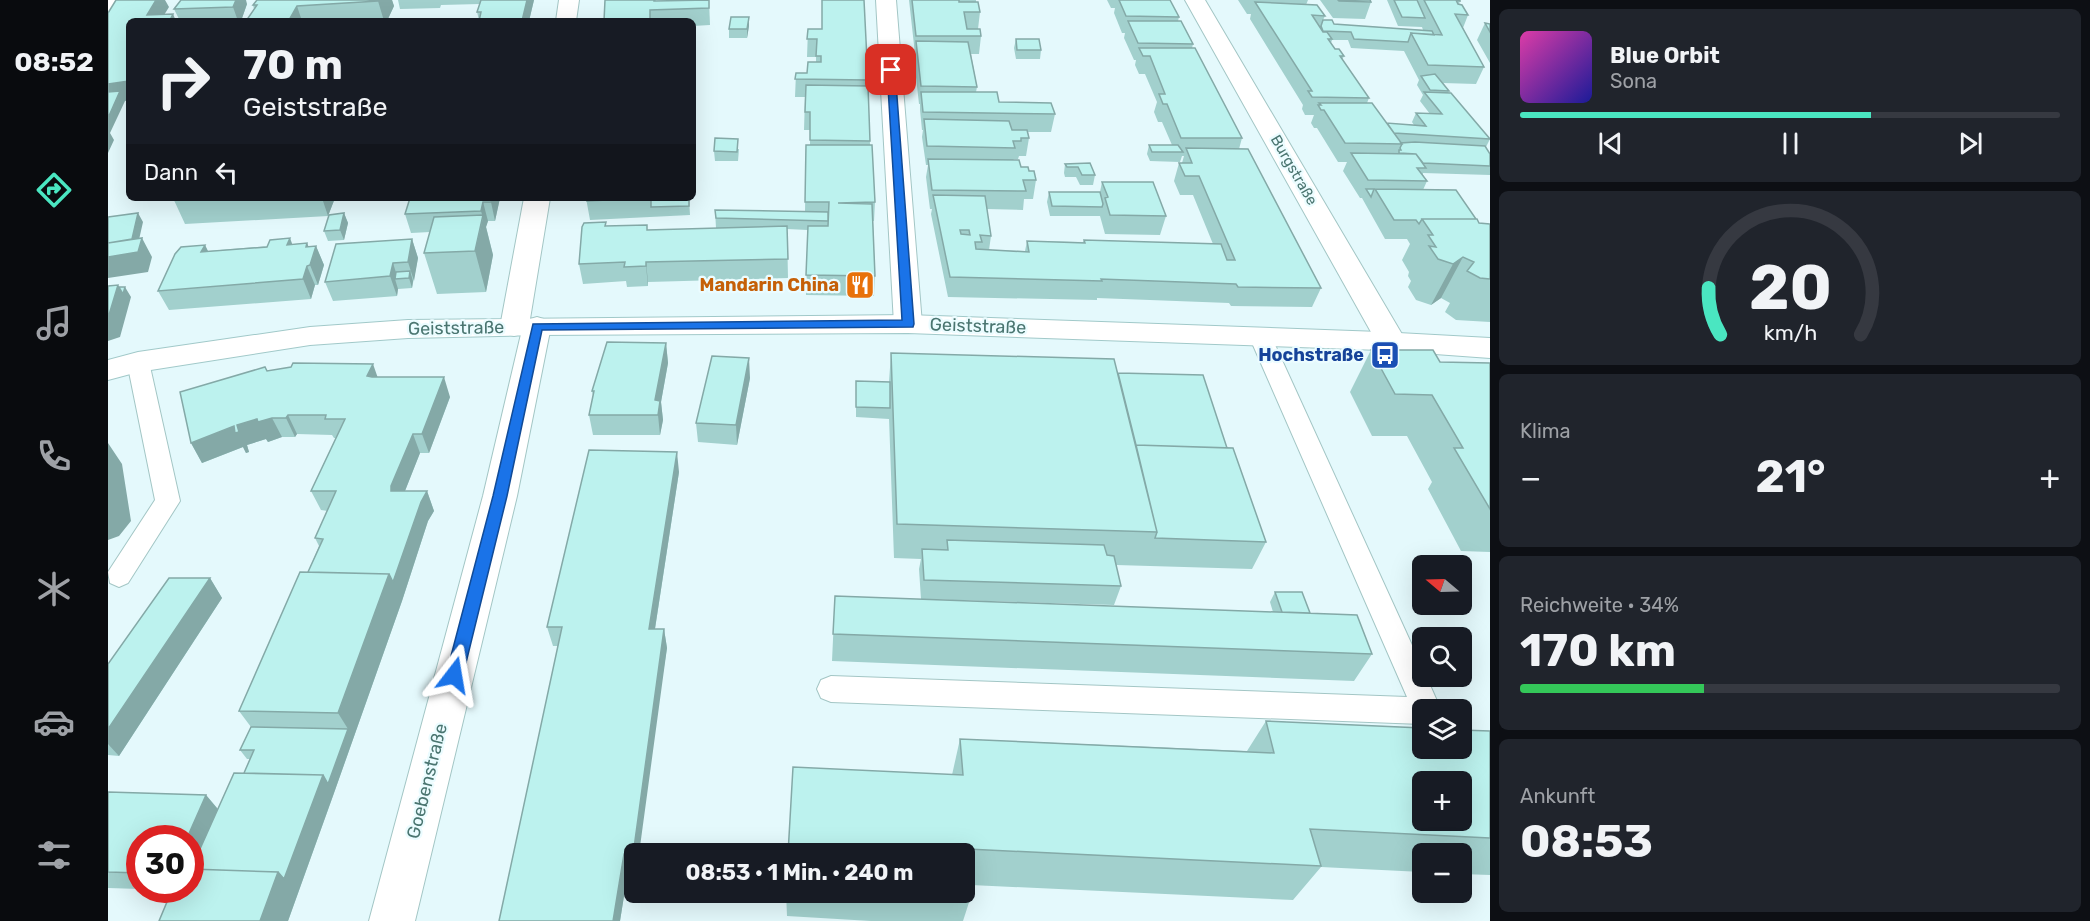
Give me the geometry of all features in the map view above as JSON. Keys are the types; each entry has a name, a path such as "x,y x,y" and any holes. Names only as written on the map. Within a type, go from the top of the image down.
{"street":[{"path":"108,8 112,0"},
{"path":"567,18 570,0"},
{"path":"886,0 908,324"},
{"name":"Burgstraße","path":"1195,0 1391,341"},
{"name":"Goebenstraße","path":"392,921 500,496 526,327 537,201"},
{"name":"Geiststraße","path":"108,370 138,362 310,336 408,329 526,327 908,324 1391,341 1490,348"}],"lane":[{"path":"1260,336 1422,699"},
{"path":"119,576 168,501 138,362"},
{"path":"831,689 1412,711"}],"building":[{"path":"116,0 156,0 147,15 173,14 171,18 126,18 126,81 108,84 108,13"},
{"path":"181,0 236,0 233,7 174,9"},
{"path":"257,0 379,0 297,6 290,18 248,18 257,5 253,5"},
{"path":"481,0 527,0 523,18 480,18 481,12 477,12"},
{"path":"605,0 709,0 709,8 650,10 650,18 604,18"},
{"path":"822,0 864,0 868,80 795,79 796,73 807,73 808,62 821,62 821,56 816,56 817,39 807,39 808,29 822,29"},
{"path":"912,0 978,2 980,12 964,12 967,29 980,29 981,36 916,36"},
{"path":"1119,0 1170,0 1179,17 1126,16"},
{"path":"1370,0 1371,2 1339,1"},
{"path":"1394,0 1417,0 1425,18 1402,17"},
{"path":"1424,0 1456,0 1462,5 1468,15 1455,14 1484,67 1428,65 1411,33 1442,35"},
{"path":"1255,2 1317,5 1325,16 1312,15 1323,32 1327,32 1332,39 1328,39 1335,49 1339,49 1344,56 1340,56 1369,98 1312,97 1308,91 1312,91"},
{"path":"731,17 749,17 747,29 729,29"},
{"path":"1323,20 1332,20 1334,24 1432,31 1434,35 1411,33 1408,42 1354,39 1351,32 1323,31 1321,26"},
{"path":"1128,21 1181,21 1193,44 1138,43"},
{"path":"1016,39 1039,39 1041,50 1017,50"},
{"path":"916,41 968,42 977,87 921,86"},
{"path":"1139,48 1195,48 1242,138 1181,138 1167,104 1163,104 1159,94 1165,94 1150,56 1143,56"},
{"path":"1435,74 1449,91 1430,90 1421,76"},
{"path":"806,85 868,86 870,141 810,140 810,112 805,112"},
{"path":"120,91 108,118 108,92"},
{"path":"921,92 997,92 999,102 1051,103 1055,114 923,112"},
{"path":"1424,92 1451,93 1490,139 1394,133 1387,123 1426,126 1416,113 1442,114"},
{"path":"1319,103 1372,103 1402,144 1345,143 1324,110 1321,110"},
{"path":"924,119 1009,121 1012,130 1027,130 1029,138 1013,141 1015,148 927,146"},
{"path":"715,138 738,139 737,152 714,151"},
{"path":"1401,143 1485,146 1490,154 1490,166 1423,163 1416,154 1399,153"},
{"path":"806,145 872,145 875,202 838,203 872,204 875,276 806,275 808,226 828,226 829,202 805,202"},
{"path":"1149,145 1178,145 1183,152 1152,152"},
{"path":"1186,148 1248,149 1321,288 1238,287 1236,284 1101,279 1102,281 950,277 933,195 985,196 991,236 980,235 982,242 975,242 976,249 1029,252 1027,241 1085,243 1084,240 1221,244 1227,260 1235,260 1199,176 1185,176 1179,163 1192,163","holes":["960,230 969,230 970,235 961,234"]},
{"path":"1351,153 1416,154 1426,168 1417,168 1427,181 1368,180"},
{"path":"928,159 1019,160 1021,167 1028,167 1029,171 1034,171 1036,180 1023,180 1026,191 932,190"},
{"path":"1090,163 1095,175 1082,175 1078,167 1067,167 1065,164"},
{"path":"1102,182 1153,182 1166,216 1110,215 1105,198 1108,197"},
{"path":"1366,189 1374,189 1371,197"},
{"path":"1375,189 1456,190 1476,219 1422,219 1419,224 1416,220 1394,220"},
{"path":"1049,192 1100,192 1103,204 1102,207 1052,206"},
{"path":"409,201 491,201 483,202 481,211 405,214"},
{"path":"651,201 689,201 689,206 651,207"},
{"path":"715,210 828,212 828,221 716,218"},
{"path":"138,213 132,239 108,243 108,217"},
{"path":"344,213 340,230 324,231 329,215"},
{"path":"483,215 475,251 424,253 434,217"},
{"path":"1422,219 1477,219 1479,223 1490,224 1490,279 1480,278 1467,271 1474,262 1463,257 1453,264 1438,259 1429,246 1436,247 1428,235 1433,235"},
{"path":"606,222 605,226 647,225 647,230 787,226 788,259 646,262 646,266 624,267 625,262 579,264 584,223"},
{"path":"142,238 138,252 108,257 108,243"},
{"path":"290,238 287,245 307,243 306,247 316,246 303,279 158,291 175,254 181,247 205,245 201,252 267,247 270,240"},
{"path":"412,239 408,262 393,263 390,276 325,282 336,244"},
{"path":"410,271 409,278 395,279 396,272"},
{"path":"118,285 108,318 108,286"},
{"path":"607,342 666,343 655,400 660,401 658,415 589,415 594,391 592,391"},
{"path":"1371,350 1433,350 1440,362 1490,363 1490,509 1454,448 1463,448 1432,395 1395,394"},
{"path":"891,353 1114,359 1157,532 897,524"},
{"path":"712,356 749,358 736,425 696,423"},
{"path":"293,363 373,364 367,376 372,377 444,377 422,434 413,434 391,486 391,491 427,491 393,582 389,574 308,572 323,539 315,538 336,491 311,491 345,419 325,419 326,415 288,415 286,418 272,418 258,422 257,419 237,425 239,432 235,433 234,426 191,443 180,392 265,367 267,371 291,367"},
{"path":"1118,373 1203,375 1227,448 1136,445"},
{"path":"856,381 890,382 890,408 856,407"},
{"path":"1136,445 1233,448 1266,542 1155,538 1157,532"},
{"path":"589,450 677,452 649,629 664,629 635,843 624,843 613,921 499,921 562,627 547,627"},
{"path":"947,540 1104,545 1107,555 1114,556 1121,586 924,580 922,549 948,550"},
{"path":"300,572 389,574 338,713 239,711"},
{"path":"169,578 210,578 108,729 108,664"},
{"path":"1275,592 1302,592 1310,613 1282,612"},
{"path":"835,596 1357,615 1372,654 833,634"},
{"path":"1266,721 1412,728 1412,759 1472,759 1472,730 1490,731 1490,838 1310,829 1321,866 975,849 975,843 789,843 793,767 963,775 960,739 1274,753"},
{"path":"251,727 348,729 328,784 323,775 244,773 254,750 240,750"},
{"path":"234,773 323,775 284,879 278,872 204,869 204,840"},
{"path":"108,792 206,795 193,825 126,825 126,873 108,872"},
{"path":"204,869 278,872 260,921 159,921 167,903 204,903"}],"place":[{"name":"Mandarin China","path":"860,285"},
{"name":"Hochstraße","path":"1385,355"}],"route":[{"path":"454,675 500,496 537,326 908,324 891,70"}]}
